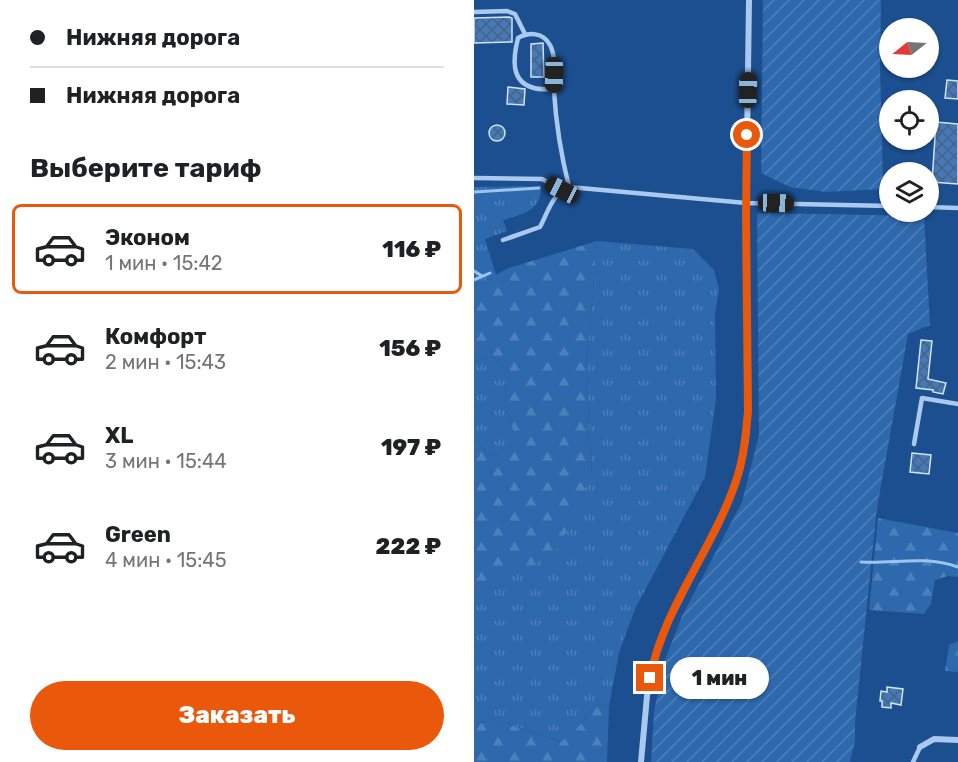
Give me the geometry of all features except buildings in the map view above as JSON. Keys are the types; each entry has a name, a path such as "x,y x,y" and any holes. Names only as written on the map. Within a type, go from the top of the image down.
{"street":[{"path":"641,762 647,696 654,660 667,625 725,509 738,475 746,440 748,411 746,203 749,0"},
{"path":"920,747 934,739 958,740"}],"lane":[{"path":"474,12 507,11 515,14 525,34"},
{"path":"554,89 535,89 520,81 515,73 515,51 518,38 525,34 537,34 545,38 550,46 554,61 554,89 561,155 569,187"},
{"path":"474,178 542,179 562,190"},
{"path":"503,240 540,227 556,195 569,187 746,203 879,206"},
{"path":"939,207 958,208"},
{"path":"914,444 922,398 958,404"},
{"path":"913,762 920,747"}],"green space":[{"path":"763,0 881,0 879,150 882,150 882,162 879,162 879,189 826,192 790,187 761,173"},
{"path":"541,186 538,201 534,206 524,213 503,220 507,231 485,239 496,275 474,286 474,187"},
{"path":"757,213 879,215 879,222 924,222 930,325 908,334 877,508 855,741 850,762 651,762 654,712 663,665 682,616 742,502 759,435"},
{"path":"597,241 693,249 714,270 719,289 715,315 716,399 705,477 635,609 619,653 609,706 596,704 582,723 562,742 490,718 474,728 474,585 592,473 586,374"},
{"path":"597,241 586,374 592,473 559,548 533,565 474,585 474,439 487,454 504,457 513,430 504,405 510,372 491,357 474,362 474,286 509,268"},
{"path":"491,357 510,372 504,405 513,430 505,457 487,454 474,439 474,362"},
{"path":"878,518 958,533 958,577 948,576 935,580 931,604 924,614 869,610"},
{"path":"958,641 958,672 945,671 949,645"},
{"path":"596,704 609,706 607,762 474,762 474,728 490,718 561,742 582,723"}],"waterway":[{"path":"474,192 539,188"},
{"path":"474,271 482,276"},
{"path":"474,280 490,273"},
{"path":"861,562 933,561 958,567"}],"route":[{"path":"650,678 667,625 725,509 738,475 746,440 748,411 747,135"}]}
